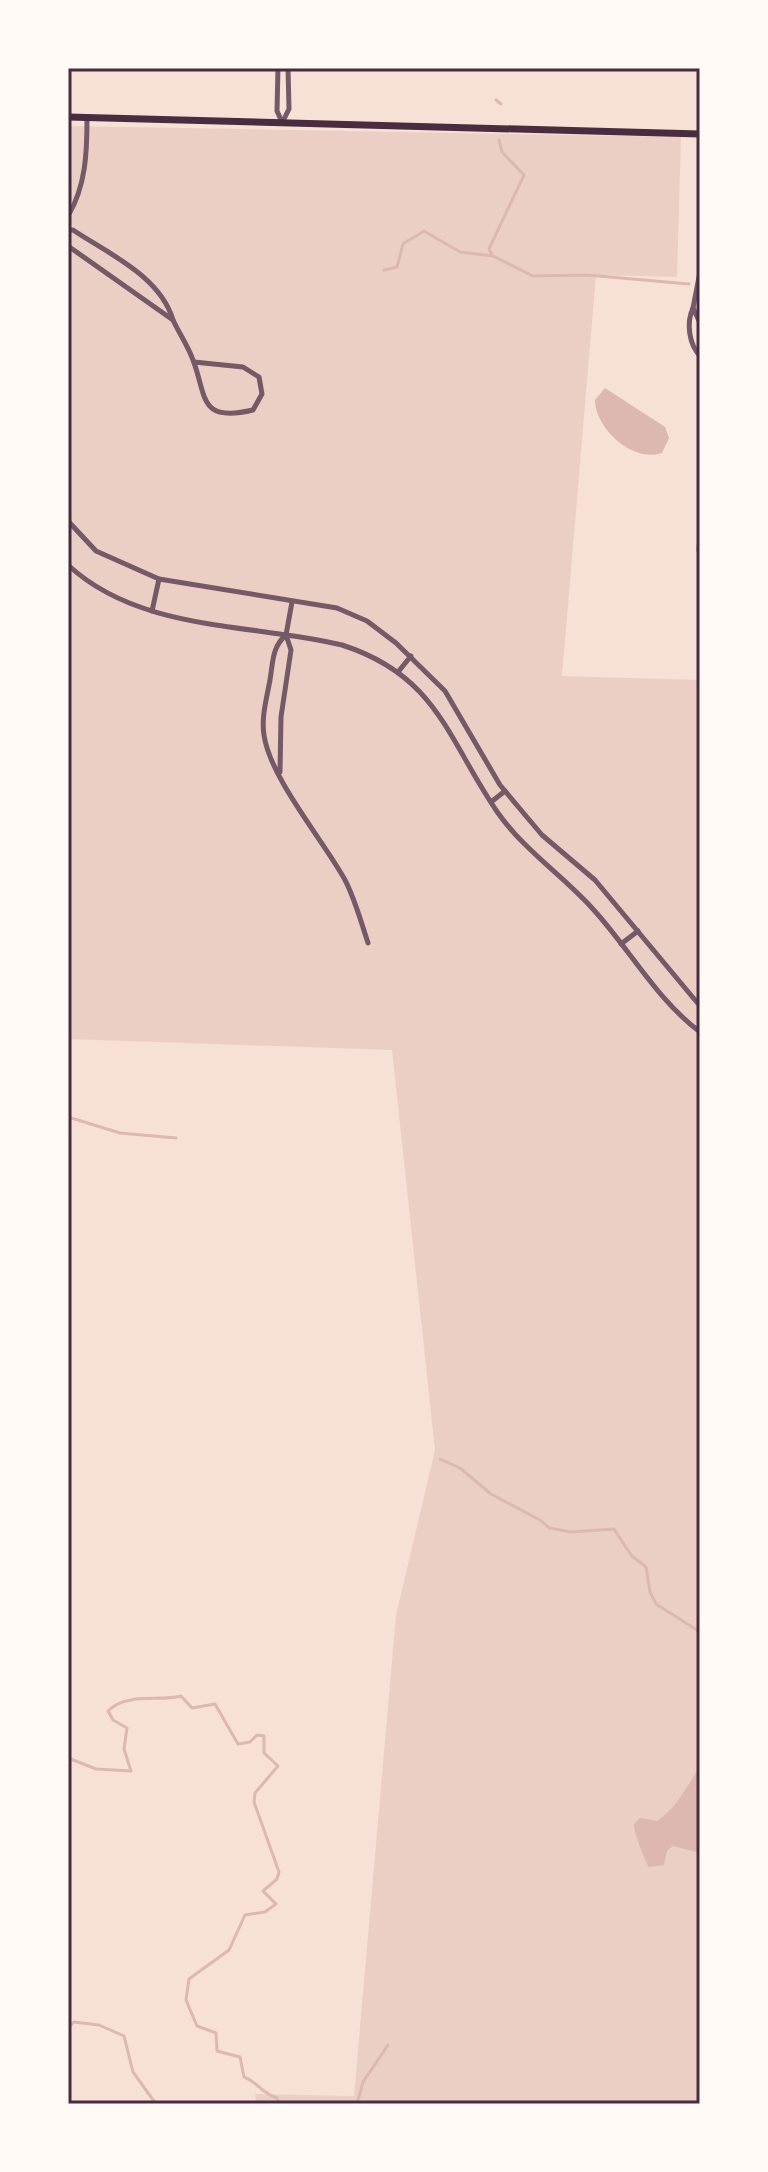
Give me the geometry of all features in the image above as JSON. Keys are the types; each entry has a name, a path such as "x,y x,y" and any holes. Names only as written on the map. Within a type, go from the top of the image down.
{"main road":[{"path":"68,117 700,134"}],"street":[{"path":"278,68 277,111 282,123"},
{"path":"282,123 289,109 288,68"},
{"path":"68,216 76,202 87,159 87,118"},
{"path":"68,230 73,230 147,279 167,300 173,320 194,362 199,390 210,407 232,415 253,410 262,394 259,377 243,367 194,362"},
{"path":"68,246 173,320"},
{"path":"700,257 693,308 688,318 693,348 700,356"},
{"path":"693,308 700,323"},
{"path":"68,523 96,551 159,579 337,608 358,616 411,656 445,691 505,791 542,835 595,880 700,1006"},
{"path":"699,550 700,535"},
{"path":"68,565 90,585 152,611 355,649 398,672 433,704 491,802 527,847 592,908 677,1012 700,1032"},
{"path":"152,611 159,579"},
{"path":"292,602 286,635 274,653 263,725 265,741 280,772 347,883 368,943"},
{"path":"280,772 281,717 291,650 286,635"},
{"path":"398,672 411,656"},
{"path":"491,802 505,791"},
{"path":"621,944 638,931"}],"shaded area":[{"path":"68,126 681,137 677,277 596,275 562,676 700,680 700,2104 256,2104 255,2094 354,2096 396,1615 435,1450 392,1050 68,1039"},
{"path":"605,388 665,427 669,438 662,453 639,453 617,441 608,432 601,422 595,400"},
{"path":"700,1767 700,1853 673,1846 667,1851 664,1865 649,1867 634,1824 640,1818 657,1821 664,1816"}],"waterway":[{"path":"496,100 501,104"},
{"path":"493,256 489,249 524,175 502,152 499,140"},
{"path":"384,270 397,267 403,244 424,231 460,252 493,256 533,276 587,275 689,284"},
{"path":"68,1117 120,1133 176,1138"},
{"path":"440,1459 460,1468 491,1494 549,1528 571,1532 614,1529 631,1555 646,1567 650,1592 656,1604 700,1632"},
{"path":"68,1758 96,1769 131,1771 124,1749 127,1728 113,1720 108,1711 133,1699 181,1696 192,1708 215,1704 238,1744 250,1742 257,1735 264,1736 264,1753 278,1766 255,1793 254,1802 279,1872 277,1879 263,1891 276,1904 265,1912 245,1915 229,1950 189,1979 186,2000 197,2026 216,2033 217,2051 240,2057 244,2077 277,2098 279,2104"},
{"path":"68,2028 74,2022 99,2025 124,2036 133,2072 156,2104"},
{"path":"357,2104 363,2082 388,2045"}]}
